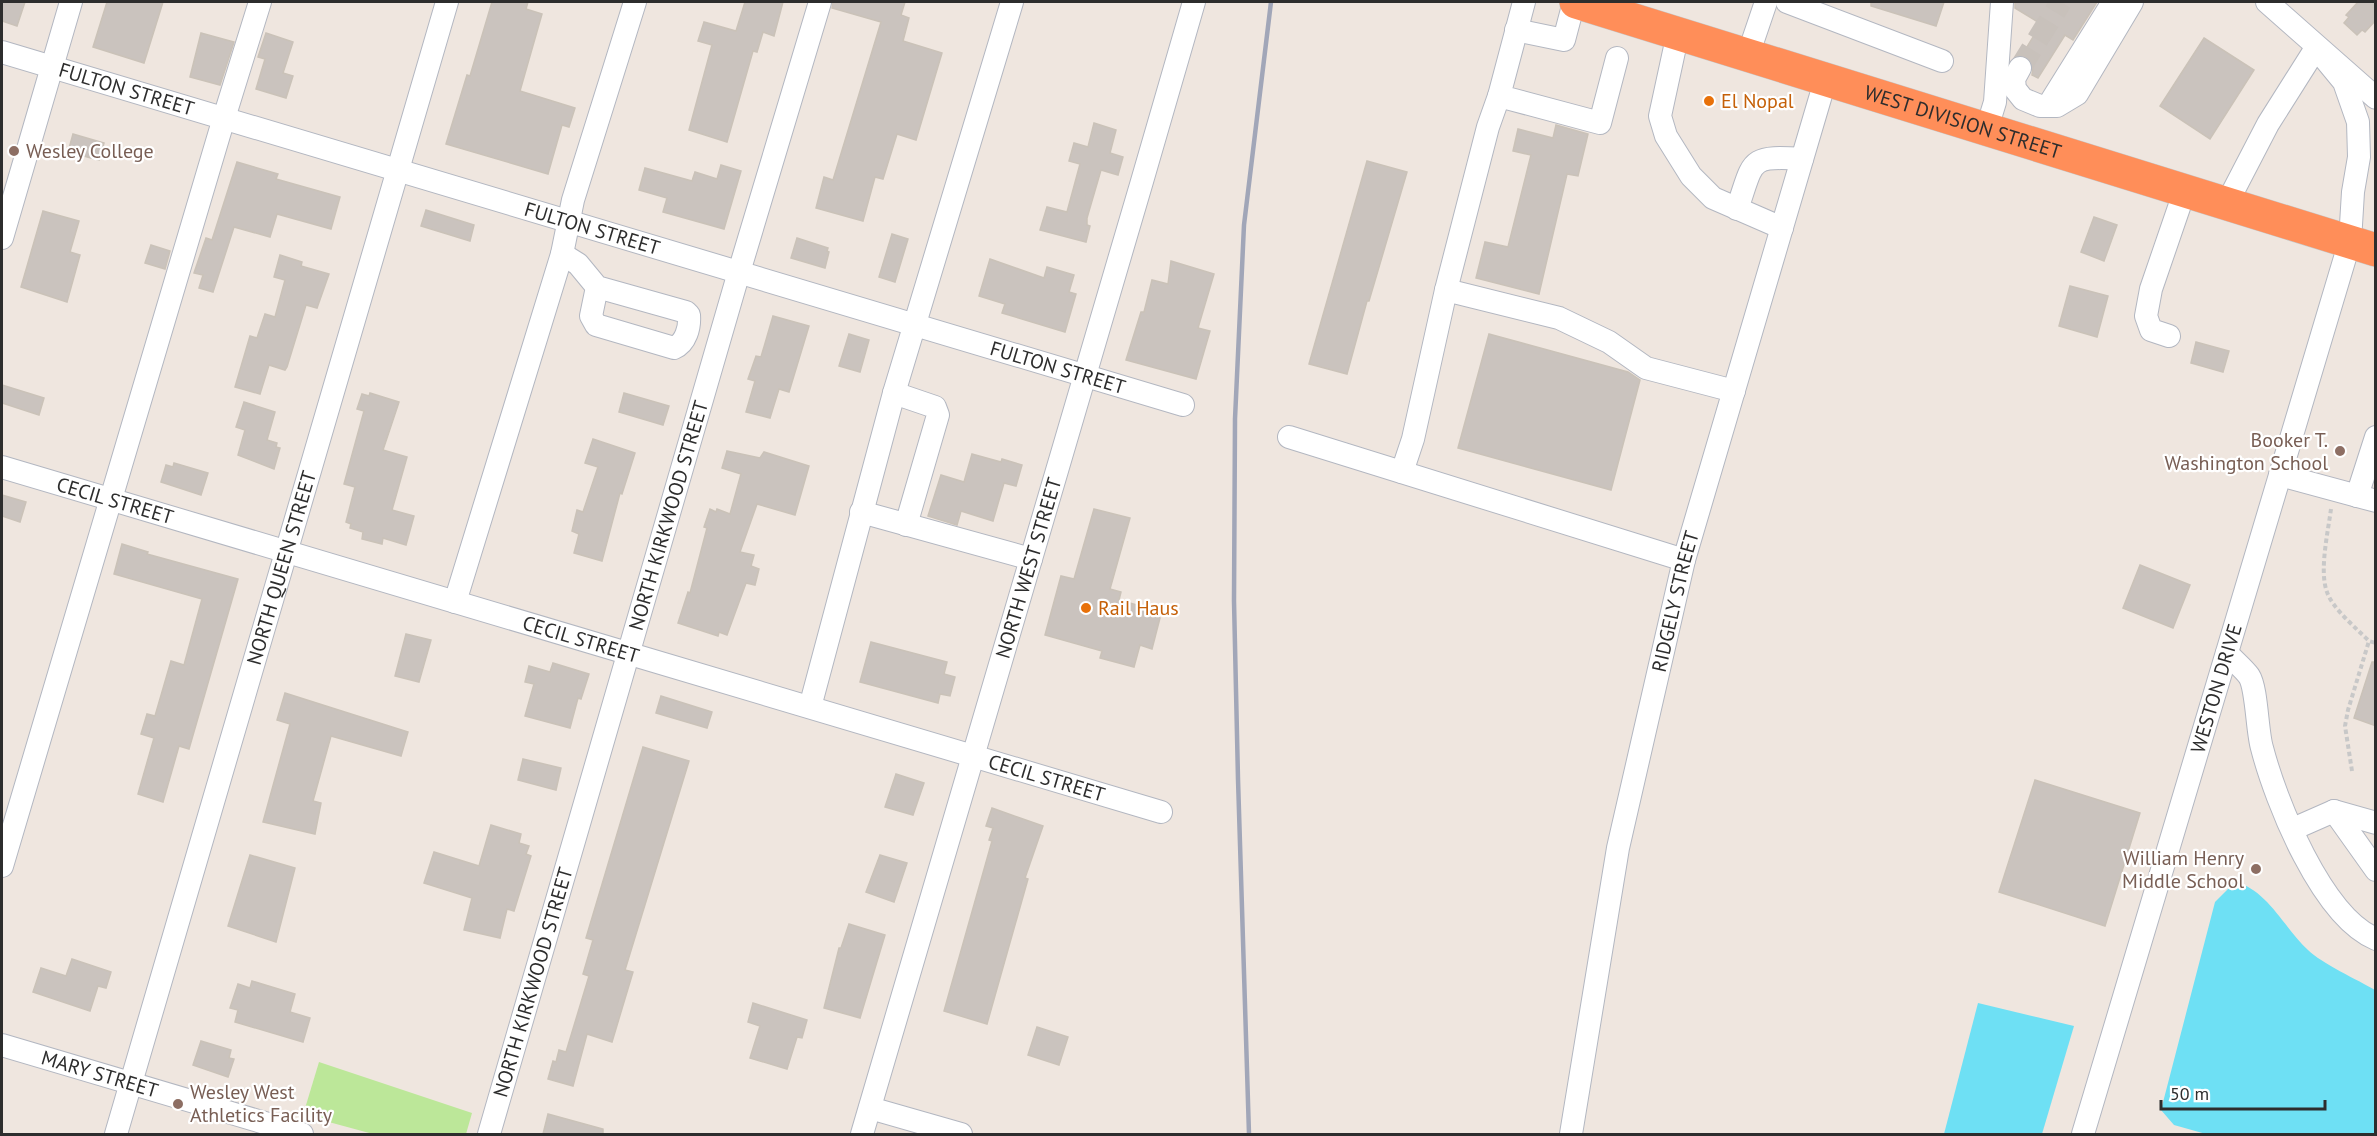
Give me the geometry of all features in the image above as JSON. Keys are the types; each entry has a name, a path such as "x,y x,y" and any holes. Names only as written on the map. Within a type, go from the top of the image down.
{"highway":[{"name":"WEST DIVISION STREET","path":"1575,2 2363,246"}],"street":[{"path":"2,238 71,2"},
{"path":"2,866 260,2"},
{"name":"NORTH QUEEN STREET","path":"116,1134 447,2"},
{"path":"454,602 562,254 573,200 634,2"},
{"name":"NORTH KIRKWOOD STREET","path":"489,1134 739,272 820,2"},
{"path":"810,707 894,393 1012,2"},
{"name":"NORTH WEST STREET","path":"862,1134 971,755 1086,375 1194,2"},
{"path":"1402,472 1413,439 1446,290 1488,127 1499,96 1524,2"},
{"path":"1516,30 1564,40 1575,2"},
{"path":"1749,55 1766,2"},
{"path":"1787,2 1942,61"},
{"path":"1987,128 1995,102 2002,2"},
{"path":"2048,106 2113,2"},
{"path":"2020,68 2014,79 2014,88 2023,99 2040,106 2057,106 2077,94 2132,2"},
{"path":"2266,2 2376,98"},
{"path":"1678,33 1660,116 1666,136 1691,176 1713,198 1782,228"},
{"path":"2227,203 2268,124 2316,48"},
{"name":"WESTON DRIVE","path":"2083,1134 2280,476 2363,246 2353,192 2359,157 2358,122 2344,82 2316,48"},
{"name":"FULTON STREET","path":"2,52 1184,405"},
{"path":"1499,96 1600,123 1617,58"},
{"name":"RIDGELY STREET","path":"1571,1134 1618,848 1684,560 1826,78"},
{"path":"1737,209 1752,166 1761,159 1773,157 1802,159"},
{"path":"2169,336 2151,330 2146,316 2151,289 2185,190"},
{"path":"562,254 578,264 597,287"},
{"path":"1446,290 1559,318 1609,342 1646,368 1734,391"},
{"path":"894,393 935,407 938,415 906,525"},
{"path":"1289,437 1684,560"},
{"path":"2280,476 2366,499 2376,437"},
{"name":"CECIL STREET","path":"2,467 1161,812"},
{"path":"861,512 1031,559"},
{"path":"2227,653 2250,678 2261,747 2282,807 2322,889 2337,909 2363,934 2376,939"},
{"path":"2293,829 2334,811 2376,823"},
{"path":"2334,811 2376,870"},
{"name":"MARY STREET","path":"2,1045 302,1134"},
{"path":"870,1108 961,1134"}],"path":[{"path":"2332,503 2326,544 2326,592 2332,602 2369,641 2376,643"},
{"path":"2352,771 2345,726 2369,641"}],"green space":[{"path":"319,1062 472,1113 466,1134 373,1134 303,1115"}],"water":[{"path":"2235,882 2246,886 2266,901 2314,955 2375,990 2375,1134 2206,1134 2174,1125 2161,1110 2215,902"},
{"path":"1978,1003 2074,1026 2042,1134 1944,1134"}],"building":[{"path":"2,2 25,2 17,26 2,21"},
{"path":"107,2 163,2 144,63 93,47"},
{"path":"492,2 528,2 526,9 542,14 520,91 575,108 569,127 562,125 548,174 446,144 467,75 470,76"},
{"path":"745,2 783,2 774,36 763,32 757,52 753,51 727,142 689,130 712,45 698,41 704,22 736,31"},
{"path":"833,2 905,2 901,15 909,18 903,41 942,53 916,140 897,134 883,179 875,177 863,221 816,208 824,177 833,180 881,22 832,8"},
{"path":"1871,2 1944,2 1936,26 1871,6"},
{"path":"2015,2 2097,2 2073,40 2065,35 2038,78 2032,75 2031,61 2022,55 2041,24 2015,8"},
{"path":"2358,2 2376,2 2376,20 2365,32 2362,30 2357,35 2344,23 2349,17 2346,15"},
{"path":"201,33 234,42 220,85 190,77"},
{"path":"266,33 293,42 283,73 293,76 286,98 256,89 265,59 258,57"},
{"path":"2204,38 2254,70 2210,139 2160,106"},
{"path":"1094,123 1116,130 1110,153 1123,157 1118,175 1101,170 1087,218 1087,225 1090,226 1086,242 1040,230 1047,207 1067,212 1080,164 1069,161 1074,143 1088,147"},
{"path":"1556,125 1588,134 1578,176 1567,174 1539,294 1476,278 1485,242 1508,247 1531,155 1513,151 1518,129 1553,138"},
{"path":"73,134 104,143 99,160 68,152"},
{"path":"1367,161 1407,172 1347,374 1309,364"},
{"path":"237,162 278,174 276,179 340,197 331,229 277,214 270,237 234,227 213,292 199,288 203,275 194,273 206,238 212,240"},
{"path":"721,165 741,171 724,229 663,212 667,198 639,190 645,168 692,181 695,172 717,179"},
{"path":"426,210 474,225 470,241 421,226"},
{"path":"43,211 79,221 70,252 80,255 67,302 21,287"},
{"path":"2094,217 2117,225 2104,261 2081,252"},
{"path":"892,234 908,239 895,282 879,277"},
{"path":"797,238 828,248 825,268 791,258"},
{"path":"151,245 170,251 165,269 145,263"},
{"path":"280,255 302,262 301,266 329,274 317,308 306,305 287,367 285,370 269,365 260,394 235,387 250,336 257,338 265,314 275,317 285,280 274,277"},
{"path":"990,259 1044,278 1047,267 1074,275 1069,292 1076,294 1065,332 1002,313 1005,304 979,296"},
{"path":"1171,261 1214,274 1198,328 1210,331 1196,379 1126,360 1141,312 1144,312 1152,280 1168,284"},
{"path":"2070,286 2108,296 2097,337 2059,326"},
{"path":"773,316 809,326 789,392 779,389 770,418 746,412 755,381 748,379 756,356 761,357"},
{"path":"849,334 869,340 860,372 839,366"},
{"path":"1489,334 1628,372 1640,380 1611,490 1458,448"},
{"path":"2196,342 2229,351 2223,372 2191,363"},
{"path":"2,385 44,398 39,415 2,403"},
{"path":"370,393 399,402 383,450 407,457 392,510 414,516 406,545 383,538 382,544 362,539 363,532 350,528 351,524 346,522 355,487 344,484 364,411 357,409 362,394 369,396"},
{"path":"624,393 669,406 663,425 619,412"},
{"path":"244,402 275,412 267,440 277,443 276,447 280,448 274,469 238,455 245,430 236,427"},
{"path":"593,439 635,453 622,494 620,493 602,561 574,553 579,534 572,531 577,510 583,512 598,467 585,463"},
{"path":"727,451 760,458 764,452 809,466 795,515 757,504 740,552 754,555 751,566 759,569 755,585 746,583 727,635 719,632 718,636 678,623 688,592 690,593 710,509 730,514 741,474 722,468"},
{"path":"972,454 1022,465 1016,486 1004,483 993,521 961,511 957,525 928,516 941,475 964,482"},
{"path":"174,463 208,473 201,495 161,482 166,465 173,467"},
{"path":"2,495 26,502 20,522 2,516"},
{"path":"1094,509 1130,518 1110,589 1121,592 1119,600 1148,608 1147,614 1160,618 1152,649 1140,645 1134,667 1100,658 1102,651 1045,635 1061,576 1074,579"},
{"path":"122,544 148,552 147,554 238,579 189,749 179,746 163,802 138,794 154,738 141,734 147,714 155,716 171,661 184,665 202,599 114,574"},
{"path":"2140,565 2190,585 2173,628 2123,608"},
{"path":"406,634 431,640 419,682 395,676"},
{"path":"871,642 947,662 944,674 955,677 950,696 940,694 938,703 860,682"},
{"path":"2372,662 2376,662 2376,726 2354,718"},
{"path":"553,663 589,674 581,699 578,698 570,728 525,716 534,684 525,682 529,666 550,672"},
{"path":"285,693 408,732 401,756 331,736 313,801 321,803 315,834 263,822 290,724 277,720"},
{"path":"661,696 712,712 707,728 656,713"},
{"path":"643,747 689,761 625,970 633,972 612,1042 587,1034 573,1086 548,1079 559,1050 566,1052 589,976 583,974 593,940 586,938"},
{"path":"523,759 561,768 556,790 518,780"},
{"path":"896,774 924,783 913,815 885,807"},
{"path":"2035,780 2140,813 2105,926 1999,892"},
{"path":"992,808 1043,826 1025,878 1028,879 987,1024 944,1011 992,841 989,840 993,828 986,826"},
{"path":"491,825 521,834 519,843 529,846 526,854 531,856 514,911 507,909 500,938 464,930 472,898 424,883 434,852 479,866"},
{"path":"250,855 295,868 276,942 228,926"},
{"path":"880,855 907,863 894,902 866,892"},
{"path":"849,924 885,935 860,1018 824,1008 839,948 841,948"},
{"path":"72,959 111,972 106,988 98,986 90,1011 33,992 41,968 66,976"},
{"path":"252,981 295,994 290,1012 310,1018 303,1042 235,1022 238,1010 230,1008 238,984 250,988"},
{"path":"753,1003 807,1020 802,1038 797,1037 787,1069 750,1058 760,1026 748,1022"},
{"path":"1037,1027 1068,1037 1059,1065 1028,1055"},
{"path":"201,1041 231,1050 229,1058 234,1059 228,1077 193,1065"},
{"path":"548,1114 603,1129 603,1134 543,1134"}],"tunnel":[{"path":"2020,68 2061,2"}],"railway":[{"path":"1249,1134 1234,601 1235,419 1244,225 1271,2"}],"place":[{"name":"El Nopal","path":"1709,101"},
{"name":"Wesley College","path":"14,151"},
{"name":"Booker T. Washington School","path":"2340,451"},
{"name":"Rail Haus","path":"1086,608"},
{"name":"William Henry Middle School","path":"2256,869"},
{"name":"Wesley West Athletics Facility","path":"178,1104"}]}
